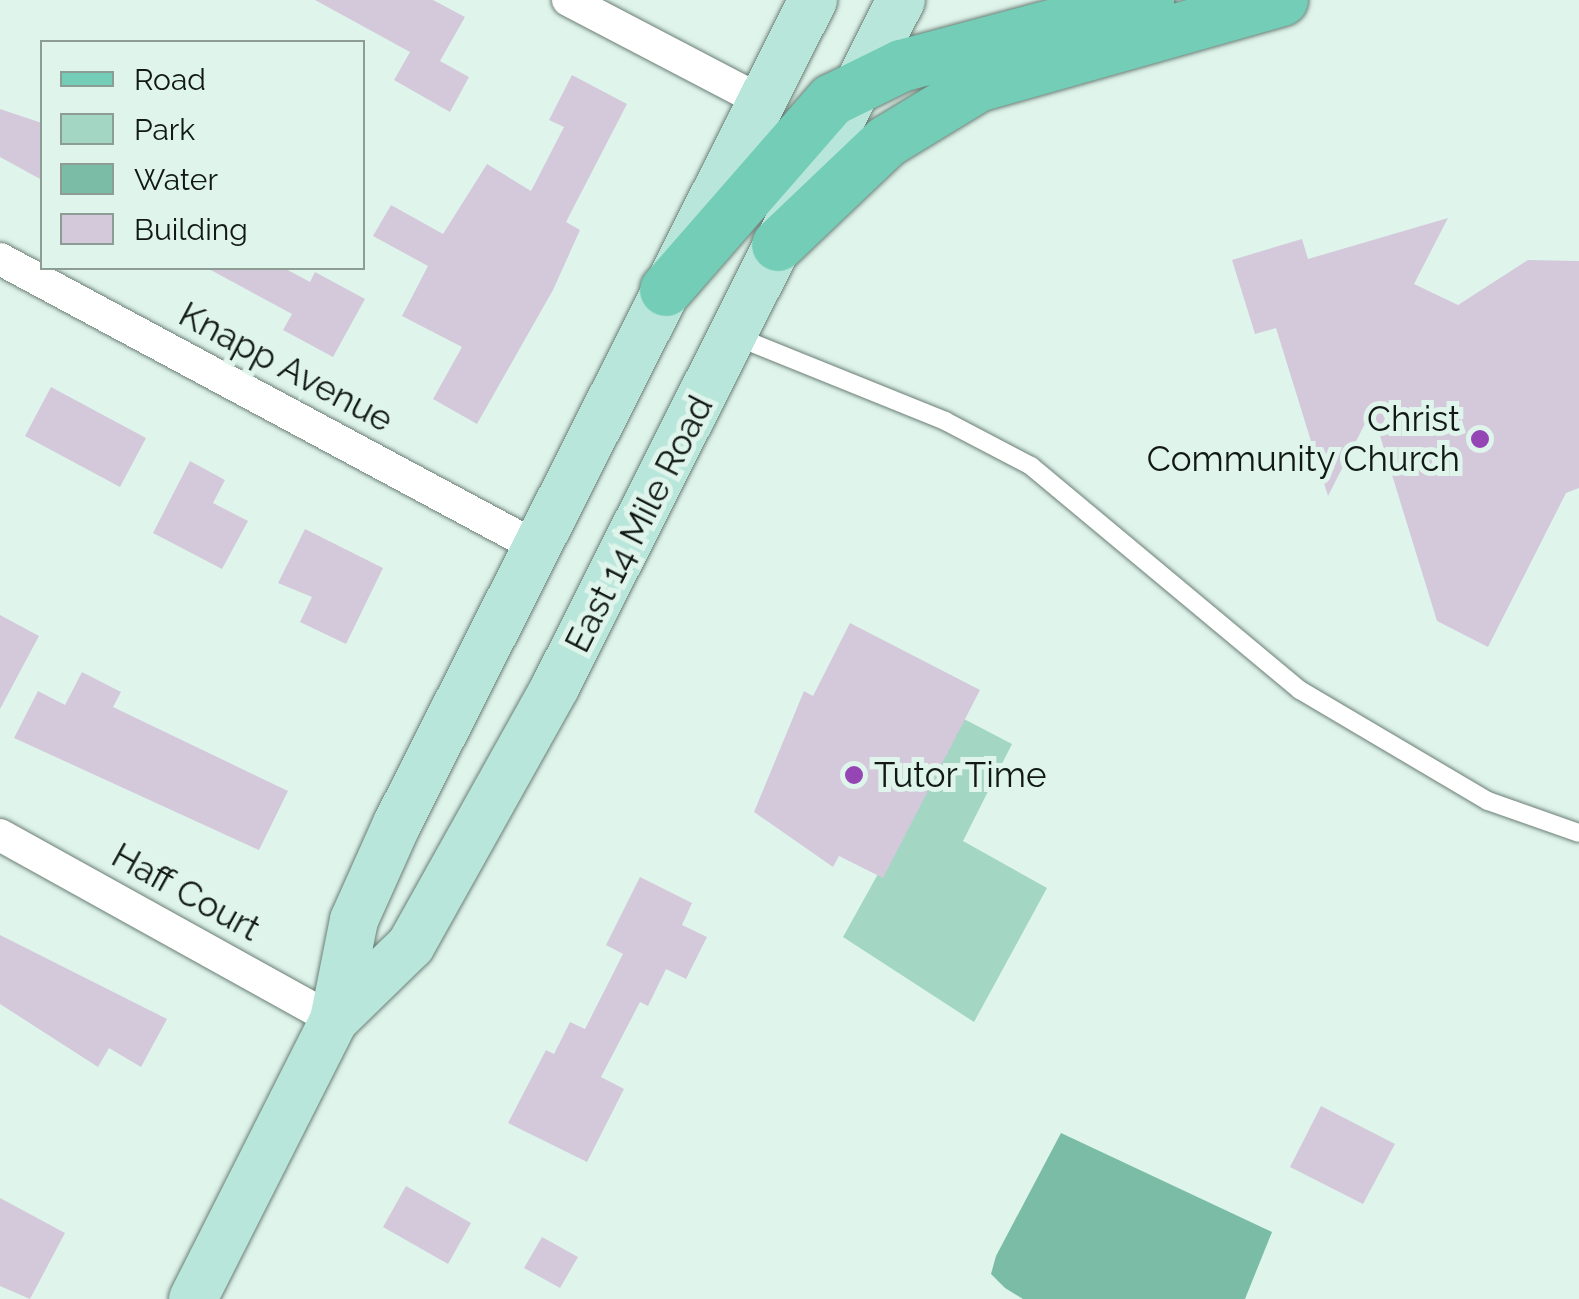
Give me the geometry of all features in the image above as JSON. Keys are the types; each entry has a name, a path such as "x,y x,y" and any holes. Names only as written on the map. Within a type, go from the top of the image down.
{"main road":[{"name":"East 14 Mile Road","path":"193,1299 334,1020 354,920 535,546 813,0"},
{"name":"East 14 Mile Road","path":"334,1020 411,945 735,336 901,0"},
{"path":"666,290 805,122 862,82 1148,0"},
{"path":"778,245 886,142 948,100 1044,63 1282,0"}],"street":[{"path":"568,0 761,101"},
{"name":"Knapp Avenue","path":"0,259 535,546"},
{"name":"Haff Court","path":"0,835 334,1020"}],"lane":[{"path":"735,336 946,420 1031,466 1300,690 1488,801 1579,833"}],"green space":[{"path":"964,719 1012,744 963,841 1047,888 974,1022 843,937"}],"water":[{"path":"1061,1133 1272,1232 1245,1299 1023,1299 1005,1288 991,1274 996,1256"}],"building":[{"path":"315,0 433,0 465,17 440,61 469,77 450,112 394,80 410,52"},
{"path":"572,75 627,104 566,222 580,230 553,290 477,424 433,399 462,347 402,316 428,266 373,236 391,205 443,234 487,164 531,191 564,127 549,120"},
{"path":"0,109 40,122 40,179 0,157"},
{"name":"Christ Community Church","path":"1448,218 1414,284 1458,305 1528,260 1579,261 1579,488 1566,493 1488,647 1437,621 1372,410 1328,496 1276,328 1255,334 1232,260 1302,239 1308,259"},
{"path":"211,270 288,270 310,282 315,272 365,299 333,357 283,330 292,314"},
{"path":"51,387 146,438 120,487 25,436"},
{"path":"190,461 225,480 213,503 248,521 222,569 153,533"},
{"path":"305,529 383,568 346,644 300,622 312,597 278,583"},
{"path":"0,615 39,636 0,709"},
{"name":"Tutor Time","path":"850,623 980,690 883,878 839,856 833,867 754,812 804,691 813,696"},
{"path":"82,672 121,692 113,707 288,791 259,850 14,738 38,691 65,705"},
{"path":"640,877 692,903 682,925 707,937 686,979 666,969 648,1006 640,1002 601,1077 624,1089 587,1162 508,1123 546,1050 554,1054 570,1022 585,1029 623,954 606,945"},
{"path":"0,935 167,1019 141,1067 109,1048 98,1067 0,1004"},
{"path":"1321,1106 1395,1144 1363,1204 1290,1167"},
{"path":"406,1186 471,1223 448,1264 383,1227"},
{"path":"0,1198 65,1233 30,1299 0,1286"},
{"path":"542,1237 578,1257 560,1288 524,1268"}],"place":[{"name":"Christ Community Church","path":"1480,439"},
{"name":"Tutor Time","path":"854,775"}]}
